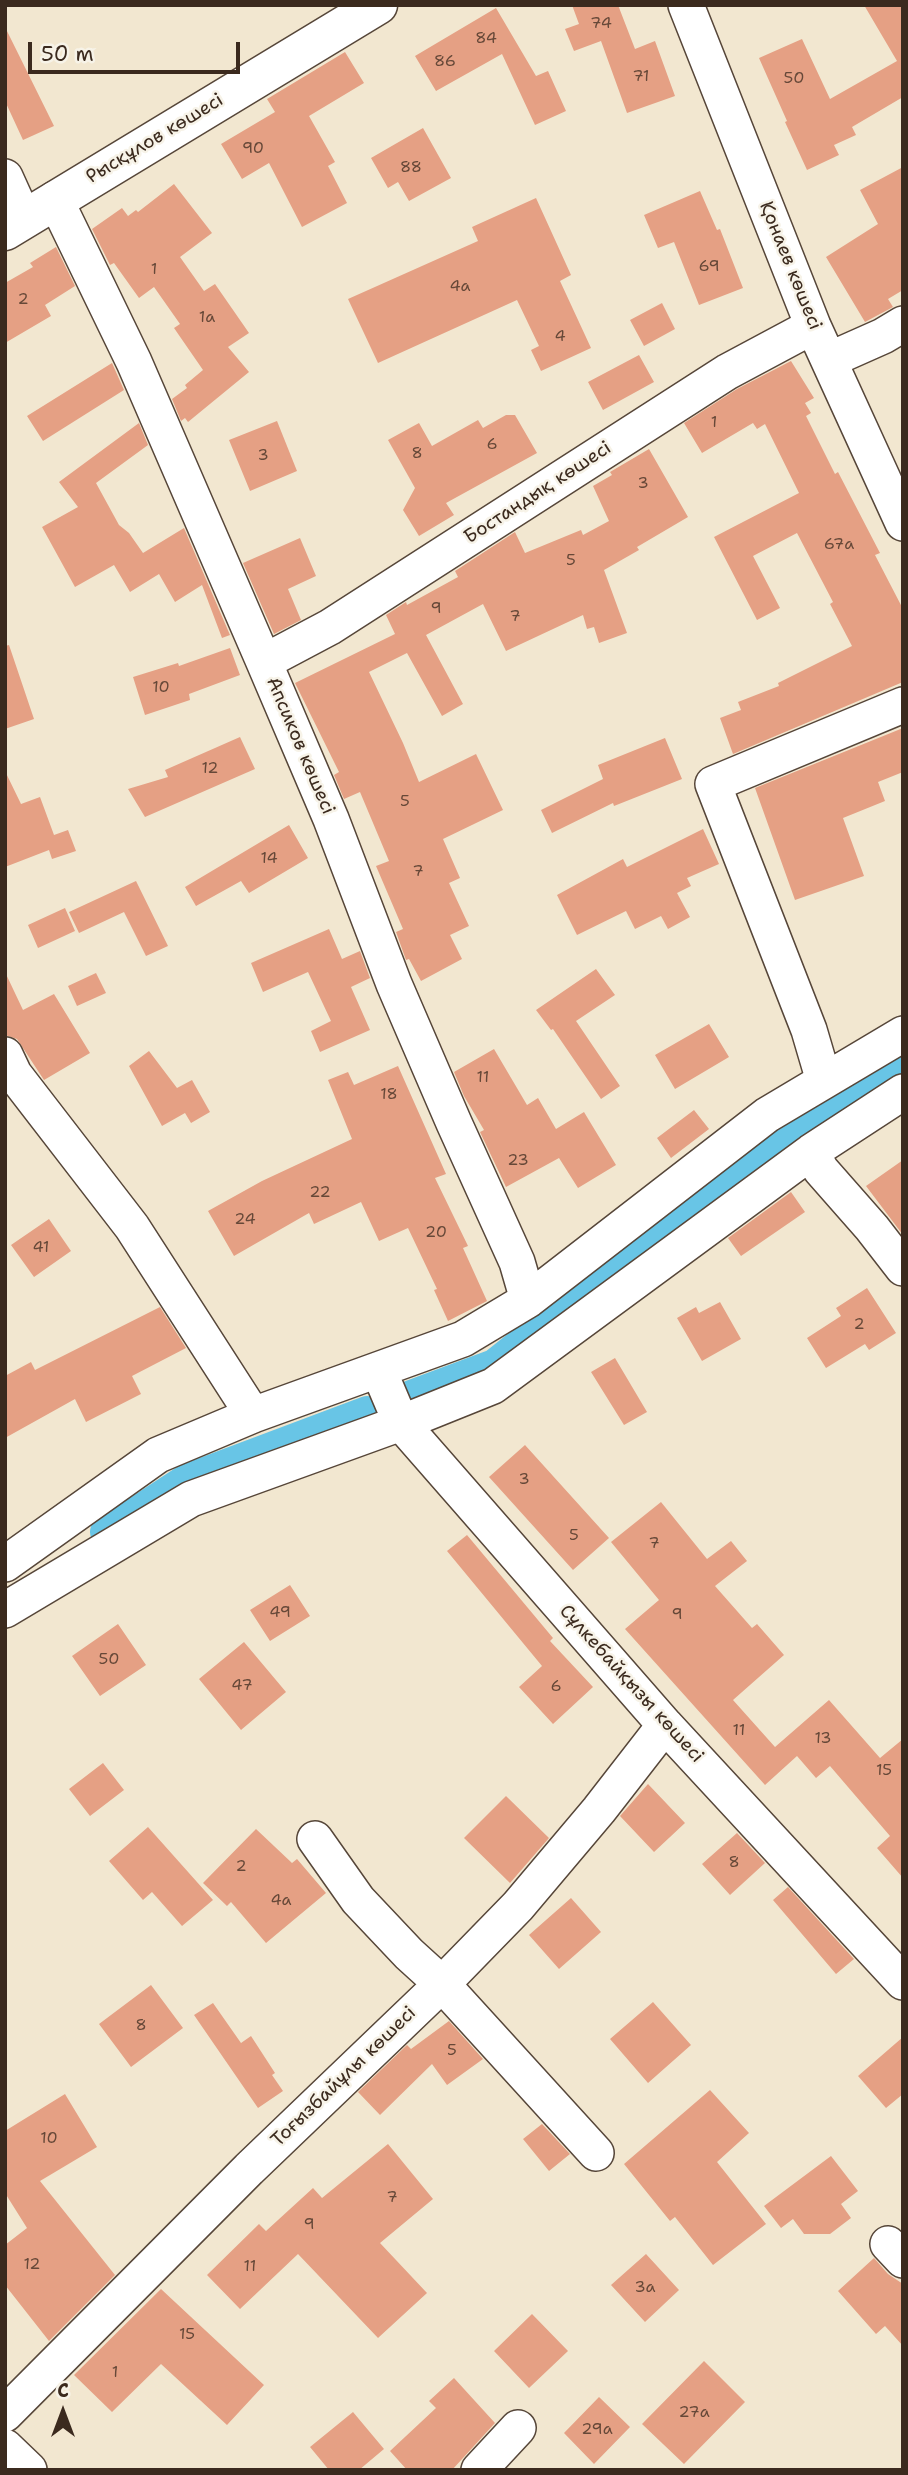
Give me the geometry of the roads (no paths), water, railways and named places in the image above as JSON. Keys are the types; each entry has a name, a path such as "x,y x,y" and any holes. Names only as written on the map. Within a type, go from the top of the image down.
{"main road":[{"name":"Рысқұлов көшесі","path":"28,217 378,5"}],"street":[{"name":"Қонаев көшесі","path":"686,5 813,326 903,523"},
{"name":"Апсиков көшесі","path":"5,177 28,217 134,362 331,820 394,984 517,1262 527,1300"},
{"path":"829,360 903,324"},
{"name":"Бостандық көшесі","path":"264,662 330,627 727,372 813,326"},
{"path":"824,1081 809,1030 713,784 903,705"},
{"path":"5,1564 158,1455 253,1415 463,1339 527,1300 767,1115 903,1034"},
{"path":"5,1055 14,1074 132,1227 253,1415"},
{"path":"5,1610 191,1499 401,1423 493,1386 811,1152 903,1092"},
{"path":"811,1152 821,1170 903,1268"},
{"name":"Сұлкебайқызы көшесі","path":"379,1371 401,1423 665,1725 903,1982"},
{"name":"Тоғызбайұлы көшесі","path":"5,2414 248,2169 442,1984 518,1906 599,1810 665,1725"},
{"path":"315,1839 358,1900 409,1954 442,1984 596,2153"},
{"path":"480,2470 518,2428"},
{"path":"5,2447 29,2470"}],"waterway":[{"path":"411,1395 494,1364 765,1149 903,1067"},
{"path":"105,1532 186,1479 367,1411"}]}
